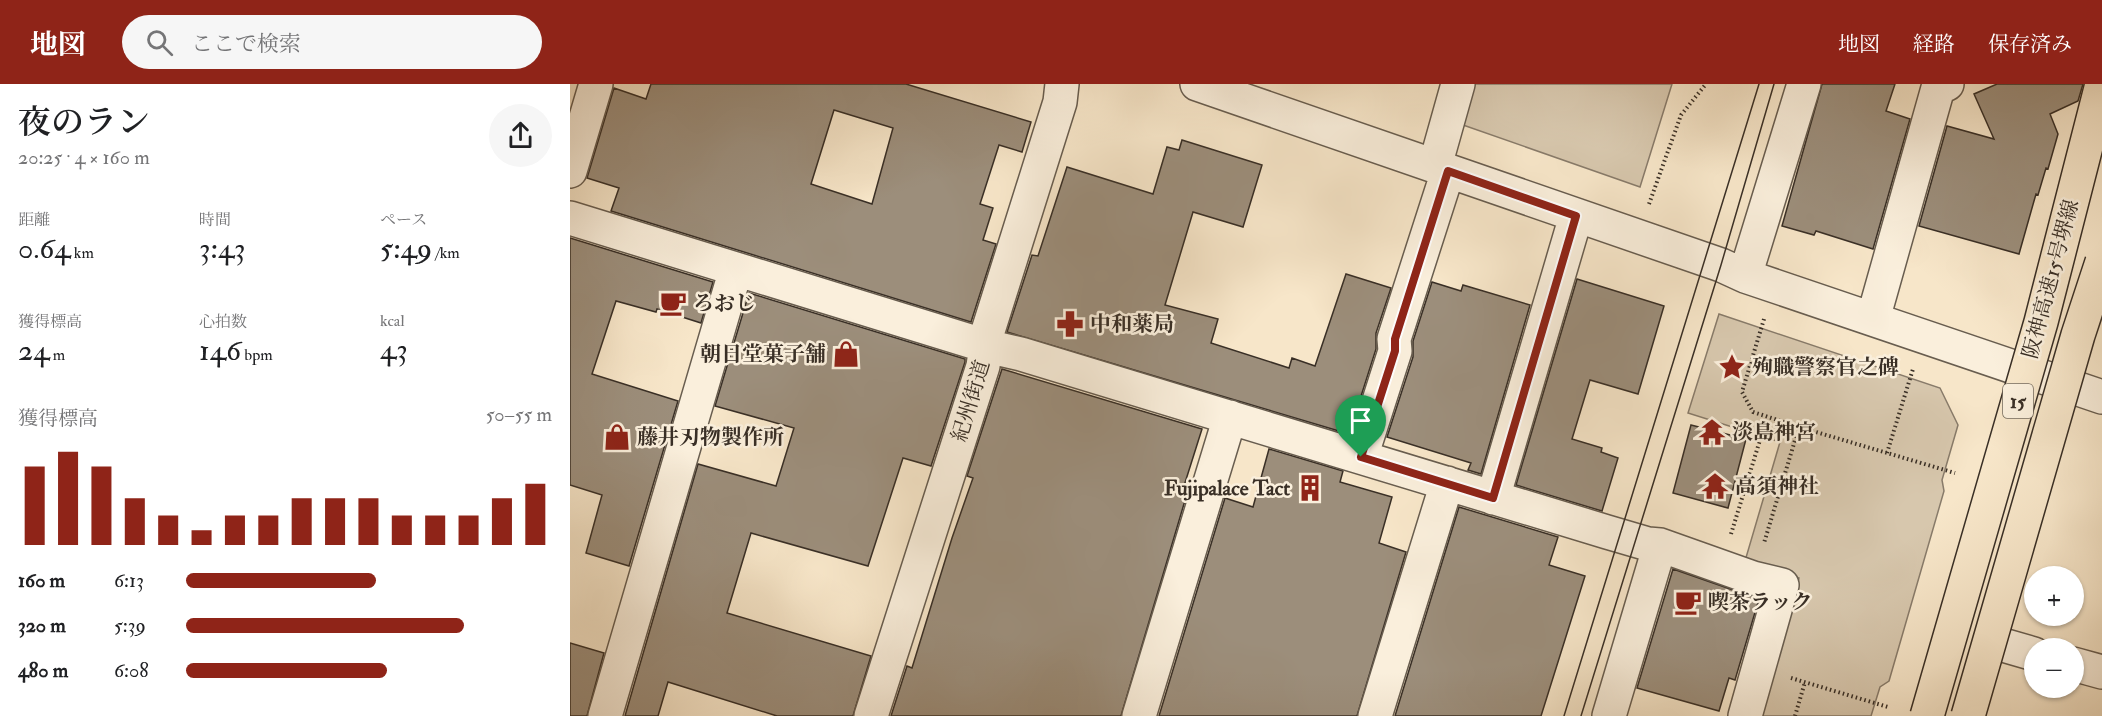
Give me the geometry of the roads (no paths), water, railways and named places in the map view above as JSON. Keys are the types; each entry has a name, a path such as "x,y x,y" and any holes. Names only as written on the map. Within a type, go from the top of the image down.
{"highway":[{"name":"阪神高速15号堺線","path":"1927,716 2041,322 2102,84"},
{"name":"阪神高速15号堺線","path":"1968,716 2078,335 2102,262"}],"street":[{"path":"570,171 596,84"},
{"name":"紀州街道","path":"871,716 983,366 988,331 1060,102 1062,84"},
{"path":"1197,84 1721,265 1745,276 2102,397"},
{"path":"1361,457 1395,351 1395,339 1441,169 1458,84"},
{"path":"1745,276 1804,84"},
{"path":"1873,319 1941,85"},
{"path":"1493,498 1576,216"},
{"path":"570,218 1493,498 1637,541 1660,544 1753,578 1782,585 1745,716"},
{"path":"605,716 736,269"},
{"path":"1919,716 2021,369"},
{"path":"1974,716 2068,386"},
{"path":"1139,716 1230,417"},
{"path":"1375,716 1447,483"},
{"path":"1609,716 1660,544"},
{"path":"1996,643 2024,651"},
{"path":"2084,667 2102,672"}],"tram line":[{"path":"1564,716 1759,84"},
{"path":"1581,716 1721,265 1774,84"}],"place":[{"name":"ろおじ","path":"673,303"},
{"name":"中和薬局","path":"1070,324"},
{"name":"朝日堂菓子舗","path":"846,354"},
{"name":"殉職警察官之碑","path":"1732,367"},
{"name":"淡島神宮","path":"1712,432"},
{"name":"藤井刃物製作所","path":"617,437"},
{"name":"高須神社","path":"1715,486"},
{"name":"Fujipalace Tact","path":"1310,488"},
{"name":"喫茶ラック","path":"1688,602"}]}
